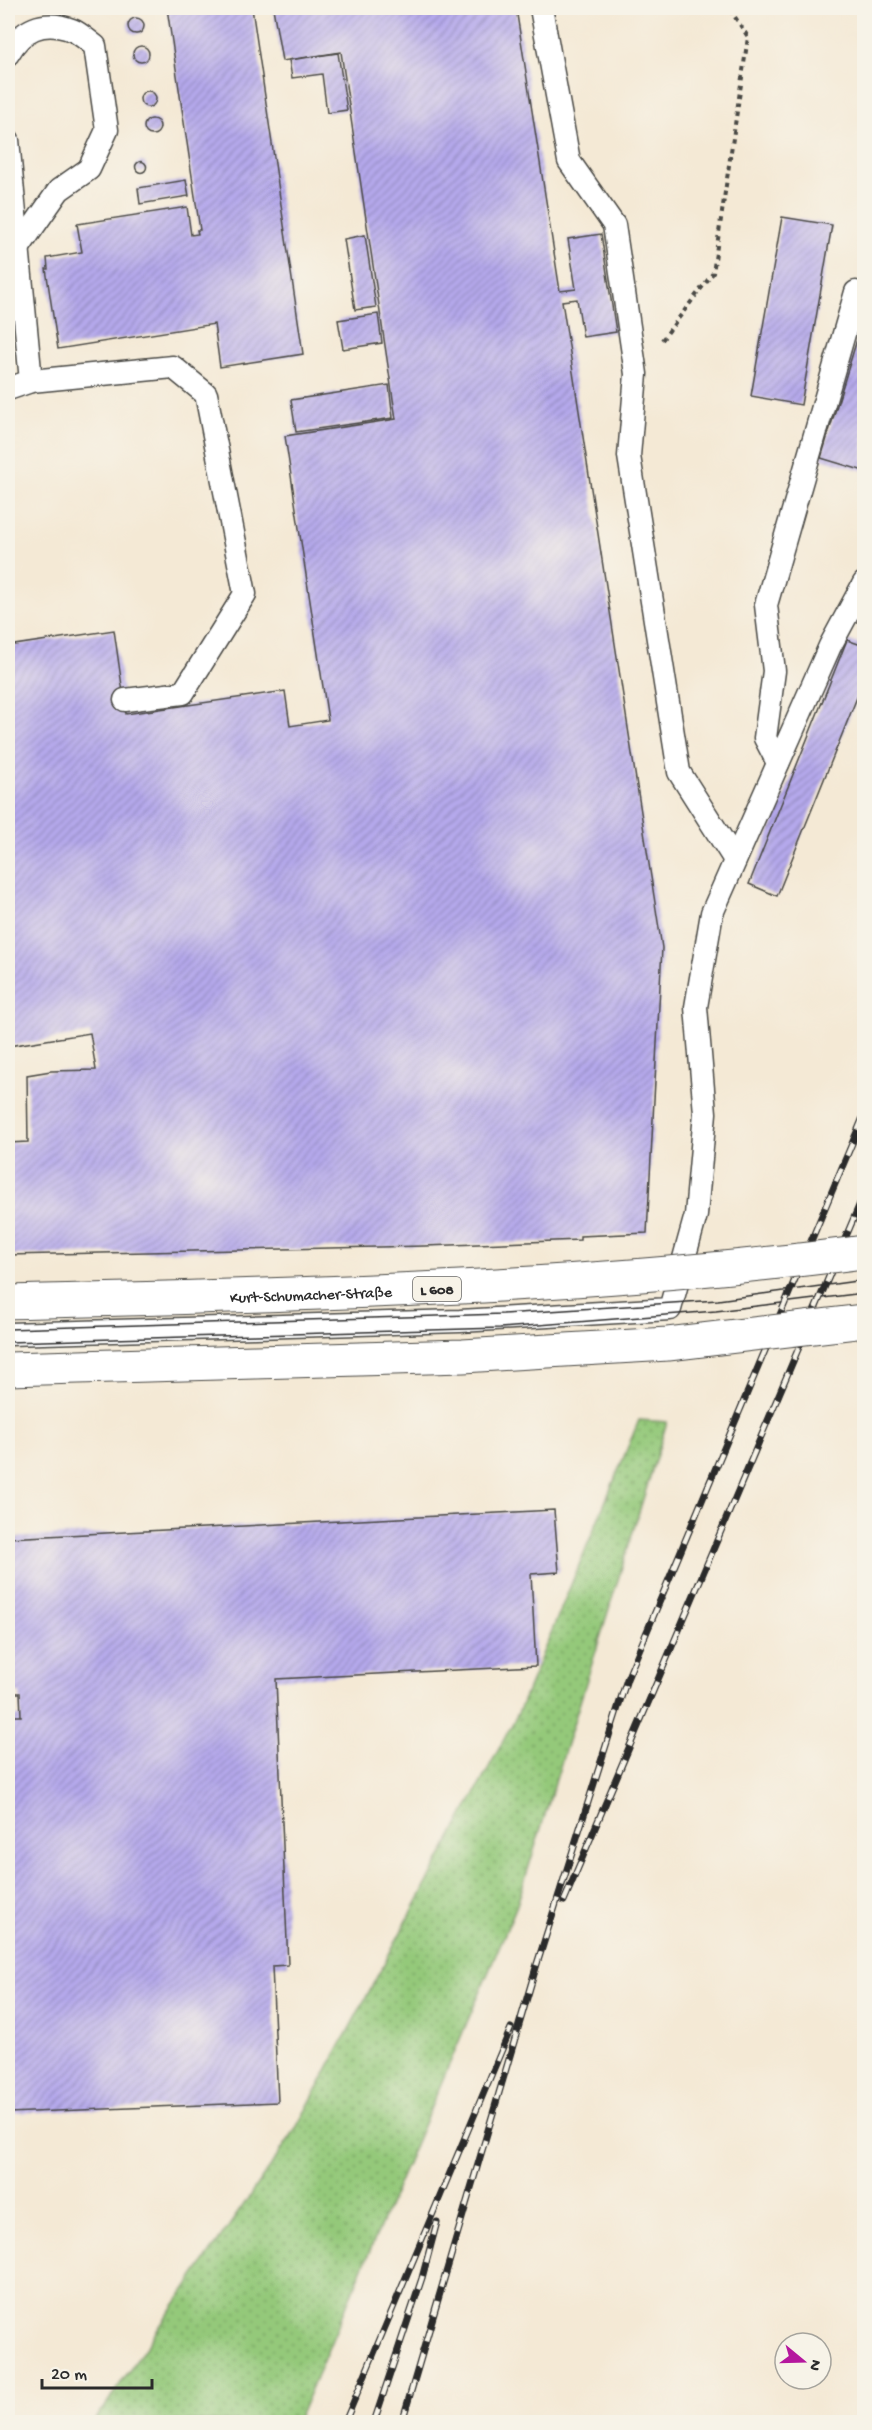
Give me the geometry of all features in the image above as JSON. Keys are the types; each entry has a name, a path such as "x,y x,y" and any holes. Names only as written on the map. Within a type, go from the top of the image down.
{"main road":[{"name":"Kurt-Schumacher-Straße","path":"8,1302 459,1288 757,1266 864,1252"},
{"path":"8,1370 475,1356 668,1344 864,1321"}],"lane":[{"path":"541,8 569,161 614,225 636,374 629,456 679,772 735,860"},
{"path":"8,51 18,37 39,25 72,30 95,46 106,130 89,169 59,190 17,250"},
{"path":"8,140 31,381"},
{"path":"778,763 765,738 774,671 766,605 856,292 864,295"},
{"path":"8,389 31,381 173,367 206,394 245,594 183,693 125,700"},
{"path":"8,1334 460,1321 670,1309 696,1215 705,1113 696,1007 712,913 830,646 864,583"}],"path":[{"path":"636,374 713,273 748,37 729,8"}],"green space":[{"path":"639,1420 667,1422 517,1905 297,2422 94,2422 295,2130 518,1713"}],"building":[{"path":"167,8 252,8 303,354 220,367 214,324 58,349 46,269 48,269 47,258 82,252 77,224 187,207 191,235 198,234 197,230 200,230"},
{"path":"273,8 516,8 560,291 576,289 568,239 601,234 616,332 583,337 577,299 562,301 662,948 647,1233 580,1236 580,1240 425,1246 8,1255 8,1143 28,1142 27,1075 51,1071 96,1070 90,1033 8,1046 8,646 114,630 126,714 285,691 290,726 328,720 285,436 396,419 341,52 282,61"},
{"path":"136,18 144,26 136,34 128,26"},
{"path":"141,46 149,54 141,62 133,54"},
{"path":"338,53 347,110 327,113 322,74 292,78 289,60"},
{"path":"148,91 156,99 148,107 140,99"},
{"path":"152,119 160,127 152,135 144,127"},
{"path":"141,161 147,167 141,173 135,167"},
{"path":"186,180 189,196 140,204 138,188"},
{"path":"782,217 832,225 801,405 751,396"},
{"path":"365,235 376,307 355,310 344,239"},
{"path":"378,314 382,343 343,349 338,320"},
{"path":"859,333 864,335 864,471 821,458"},
{"path":"389,385 393,418 296,432 291,400"},
{"path":"847,640 864,646 864,680 777,896 749,884"},
{"path":"554,1510 559,1572 531,1574 536,1666 276,1679 288,1965 272,1966 278,2102 8,2113 8,1716 21,1716 20,1693 8,1693 8,1538"}],"tram line":[{"path":"8,1329 503,1314 718,1300 864,1280"},
{"path":"8,1342 500,1328 716,1311 864,1293"}],"railway":[{"path":"402,2422 537,1964 627,1679 864,1115"},
{"path":"564,1901 864,1194"},
{"path":"345,2422 511,2028"},
{"path":"374,2422 422,2278 437,2222"}]}
